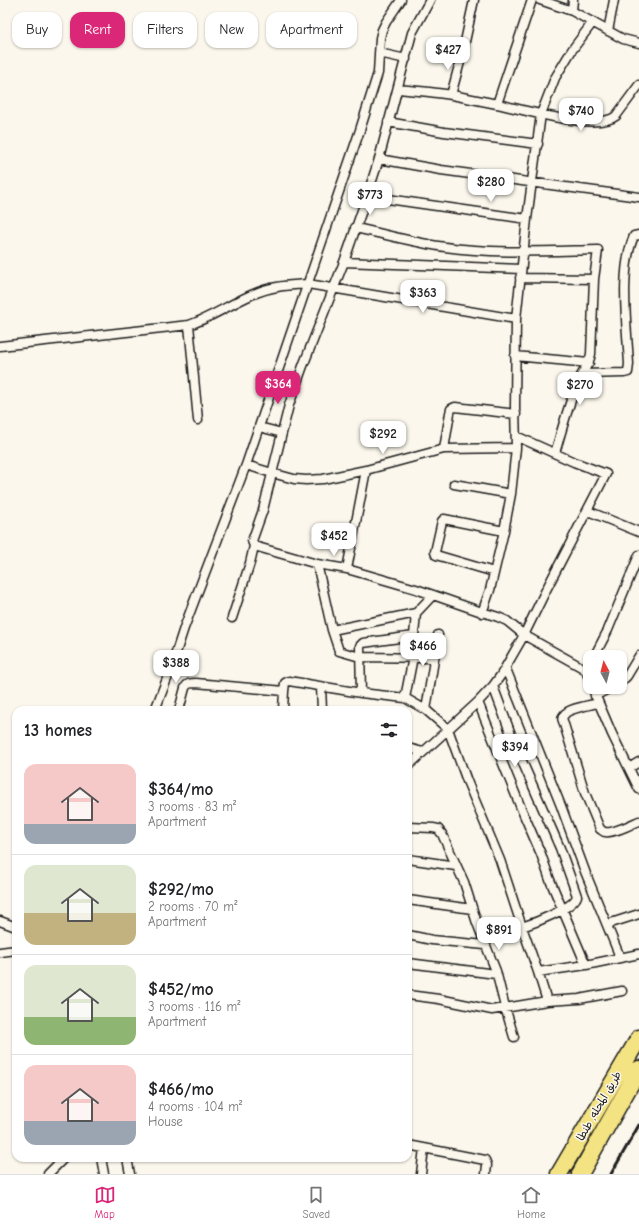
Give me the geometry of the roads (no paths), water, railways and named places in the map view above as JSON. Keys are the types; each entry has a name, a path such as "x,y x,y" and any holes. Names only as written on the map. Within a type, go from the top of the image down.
{"highway":[{"name":"طريق المحله, طنطا","path":"559,1174 639,1038"},
{"name":"طريق المحله, طنطا","path":"580,1174 639,1069"}],"street":[{"path":"157,706 184,628 246,465 375,85 379,64 380,38 382,30 401,0"},
{"path":"232,618 250,563 254,546 252,540 263,510 289,405 334,289 367,196 398,89 412,33 430,0"},
{"path":"451,95 463,51 474,0"},
{"path":"497,104 532,0"},
{"path":"540,0 572,11 623,39 639,43"},
{"path":"572,11 573,0"},
{"path":"608,31 614,0"},
{"path":"482,613 504,531 511,494 516,448 516,319 520,274 541,114 555,78 572,50 593,22"},
{"path":"379,53 406,59"},
{"path":"398,89 451,95 583,122 608,121 616,116 639,85"},
{"path":"388,122 452,133 538,144"},
{"path":"378,159 441,170 639,197"},
{"path":"367,196 527,219"},
{"path":"355,228 445,247 523,251 598,250 594,279 591,354 589,363 575,390 555,453"},
{"path":"582,374 628,372 629,364 625,293 628,256 634,236 639,235"},
{"path":"344,262 594,279"},
{"path":"0,346 189,325 204,320 259,292 277,286 308,284 516,319"},
{"path":"189,325 198,420"},
{"path":"515,356 589,363"},
{"path":"444,449 451,409 455,407 516,414"},
{"path":"259,427 282,433"},
{"path":"412,762 478,702 506,669 606,474 516,436"},
{"path":"246,465 272,474 294,479 322,479 366,470 444,449 516,448"},
{"path":"347,569 366,470"},
{"path":"454,484 511,494"},
{"path":"588,511 639,532"},
{"path":"494,572 436,555 435,552 442,521 444,519 504,531"},
{"path":"254,546 317,564 347,569 433,595 507,621 524,635 583,668"},
{"path":"598,650 635,575 639,555"},
{"path":"317,564 332,630 339,651 360,657 434,658"},
{"path":"332,630 416,613 433,595"},
{"path":"361,694 360,646 363,643 414,636 416,613"},
{"path":"426,710 438,635"},
{"path":"627,676 639,656"},
{"path":"405,698 413,657"},
{"path":"506,669 620,957"},
{"path":"284,706 285,683 289,681 361,694 405,698 426,710 448,729 453,739 467,781 500,860 547,1001"},
{"path":"180,706 186,685 196,682 284,691"},
{"path":"493,686 515,745 560,848 577,893 577,899 575,901 552,915 522,927"},
{"path":"321,687 322,706"},
{"path":"595,694 639,789"},
{"path":"604,694 597,700 564,713 562,717 563,721 585,794 600,829 606,833 613,832 639,821"},
{"path":"478,702 586,965"},
{"path":"412,749 423,752"},
{"path":"629,768 639,762"},
{"path":"412,827 438,829 442,834 464,882 472,909 496,974 514,1037"},
{"path":"412,860 456,866"},
{"path":"412,901 472,909"},
{"path":"608,924 639,914"},
{"path":"0,921 12,926"},
{"path":"412,936 432,940 485,945"},
{"path":"0,952 12,950"},
{"path":"538,972 586,965 639,954"},
{"path":"412,964 496,974"},
{"path":"412,996 439,999 492,1010 622,991"},
{"path":"412,1146 485,1160 487,1165 486,1174"},
{"path":"421,1174 424,1148"},
{"path":"48,1174 60,1162"},
{"path":"102,1162 104,1174"},
{"path":"128,1162 130,1174"}],"railway":[{"path":"611,1174 639,1125"}]}
